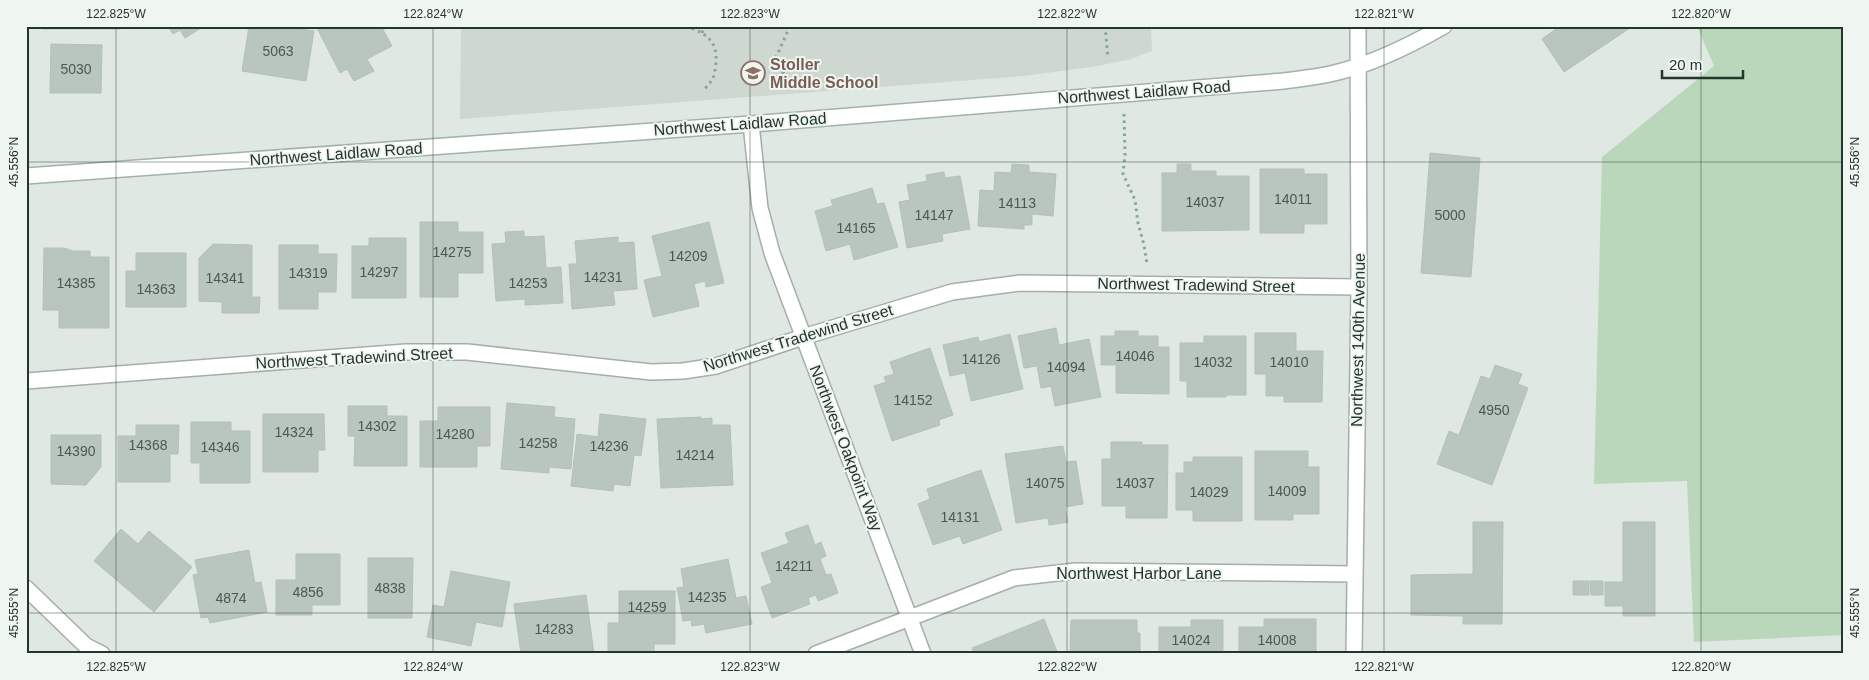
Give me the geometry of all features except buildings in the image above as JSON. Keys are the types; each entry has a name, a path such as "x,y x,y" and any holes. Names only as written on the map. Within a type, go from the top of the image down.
{"street":[{"name":"Northwest 140th Avenue","path":"1354,654 1360,286 1358,26"},
{"name":"Northwest Laidlaw Road","path":"26,176 751,124 1284,81 1330,74 1358,66 1427,36 1444,26"},
{"name":"Northwest Oakpoint Way","path":"751,124 760,208 772,253 923,654"},
{"name":"Northwest Tradewind Street","path":"26,381 406,352 467,352 651,372 684,371 716,366 803,337 952,292 1020,283 1360,286"},
{"name":"Northwest Harbor Lane","path":"816,654 1014,578 1074,571 1355,574"},
{"path":"26,588 83,650 102,654"}],"path":[{"path":"686,26 711,40 715,49 716,61 713,80 704,90"},
{"path":"702,34 705,26"},
{"path":"790,26 774,62 793,84"},
{"path":"1105,26 1108,58"},
{"path":"1123,94 1125,155 1123,174 1135,200 1147,261 1146,284"}],"shaded area":[{"name":"Stoller Middle School","path":"461,26 1151,26 1152,51 1131,59 1098,66 1024,76 460,119"}],"green space":[{"path":"1697,26 1843,26 1843,635 1694,642 1687,481 1594,484 1602,157 1714,66"}],"place":[{"name":"Stoller Middle School","path":"753,73"}]}
